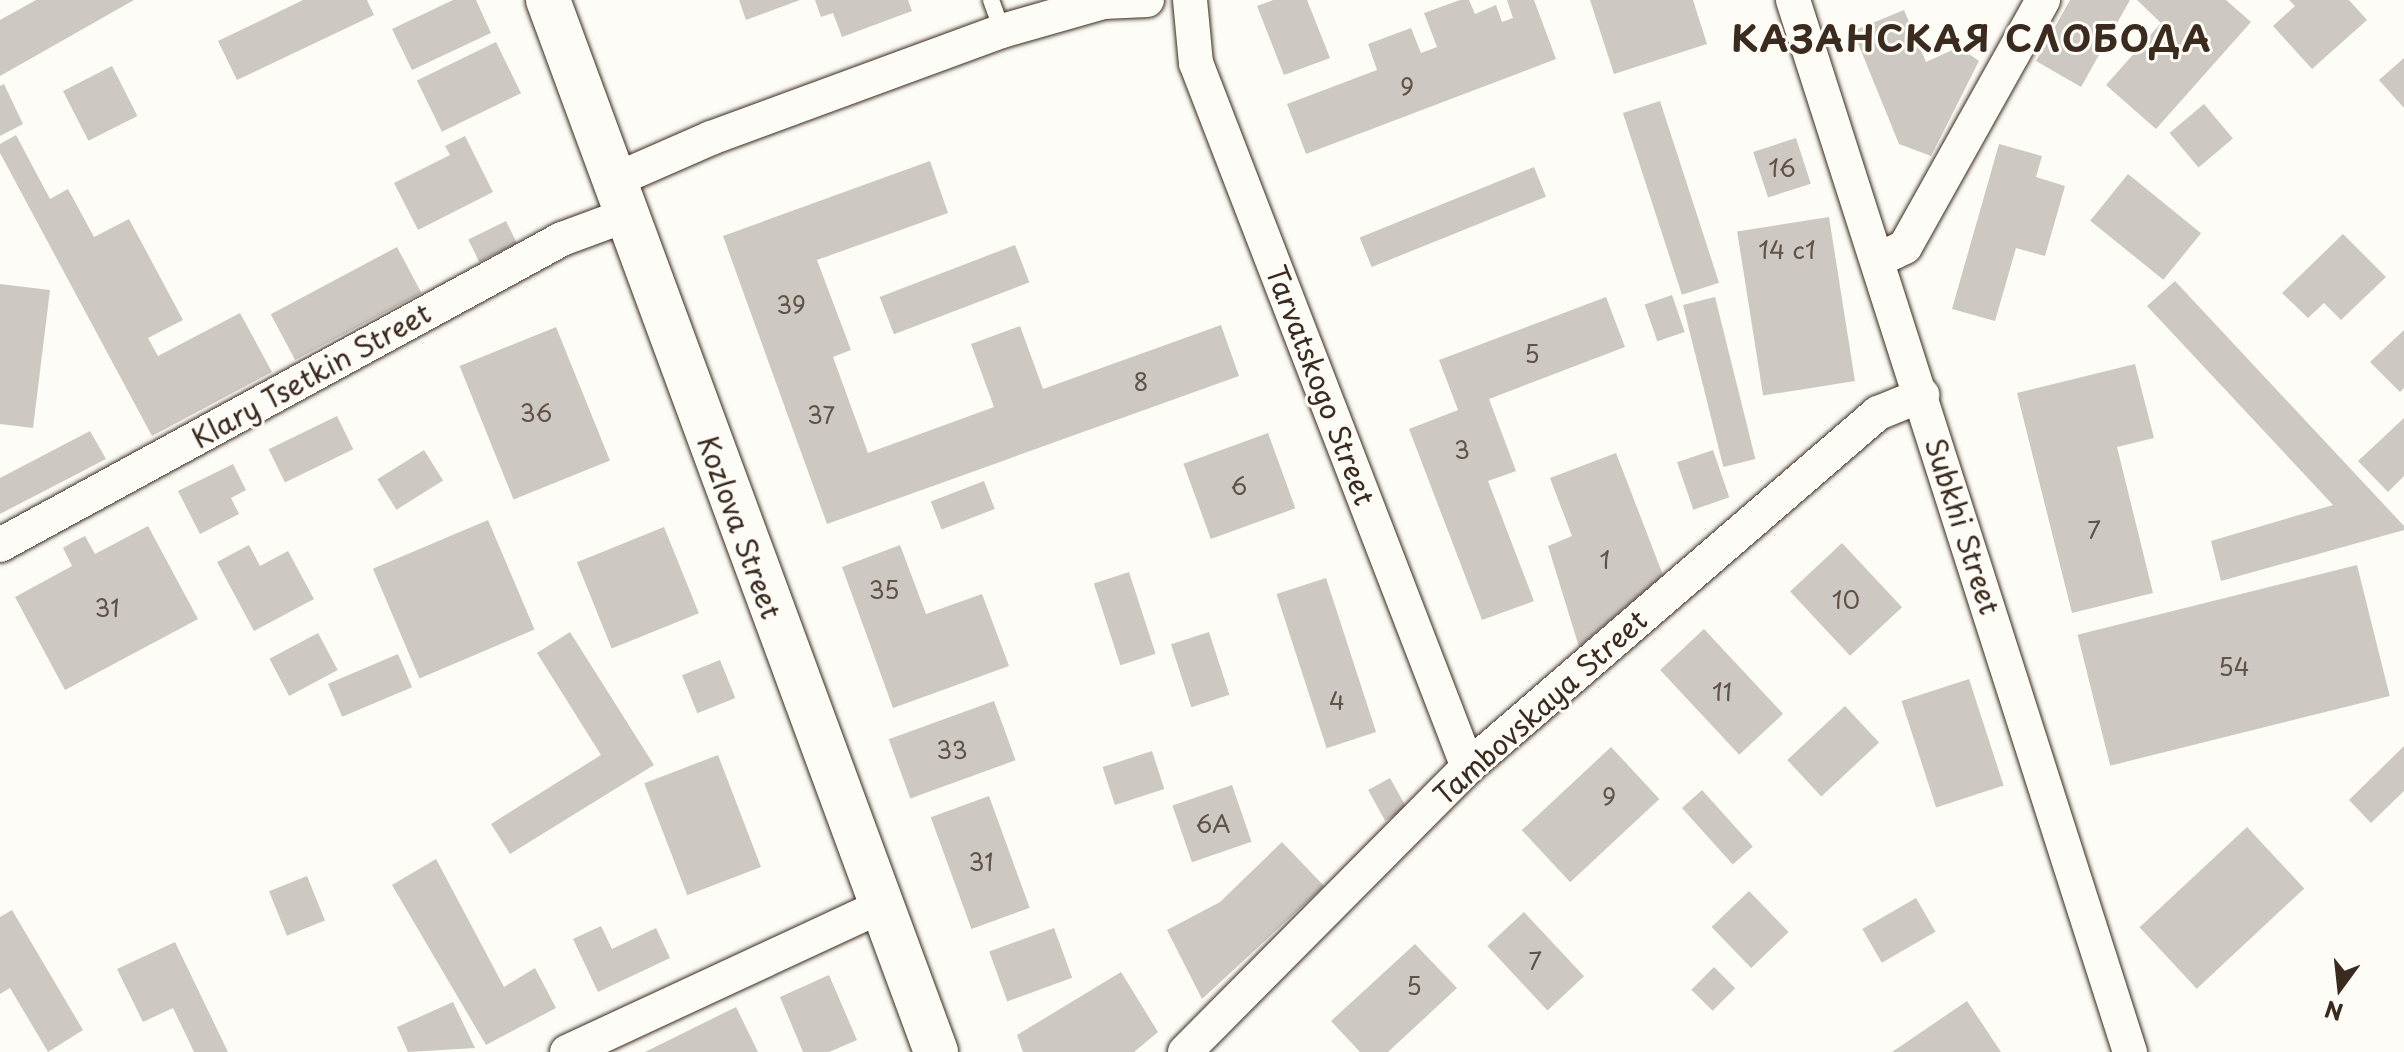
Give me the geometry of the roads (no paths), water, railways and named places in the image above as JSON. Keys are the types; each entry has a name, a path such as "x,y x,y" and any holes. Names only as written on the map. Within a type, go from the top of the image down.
{"main road":[{"name":"Kozlova Street","path":"548,0 879,907 936,1052"}],"street":[{"name":"Klary Tsetkin Street","path":"0,545 562,239 711,138 996,16 1103,2 1147,0"},
{"name":"Tarvatskogo Street","path":"1190,0 1196,63 1468,767"},
{"name":"Subkhi Street","path":"1793,0 2130,1052"},
{"path":"1878,260 1905,247 2043,0"},
{"name":"Tambovskaya Street","path":"1185,1052 1468,767 1878,413 1922,395"},
{"path":"567,1052 879,907"}],"district":[{"name":"КАЗАНСКАЯ СЛОБОДА","path":"1972,38"}]}
